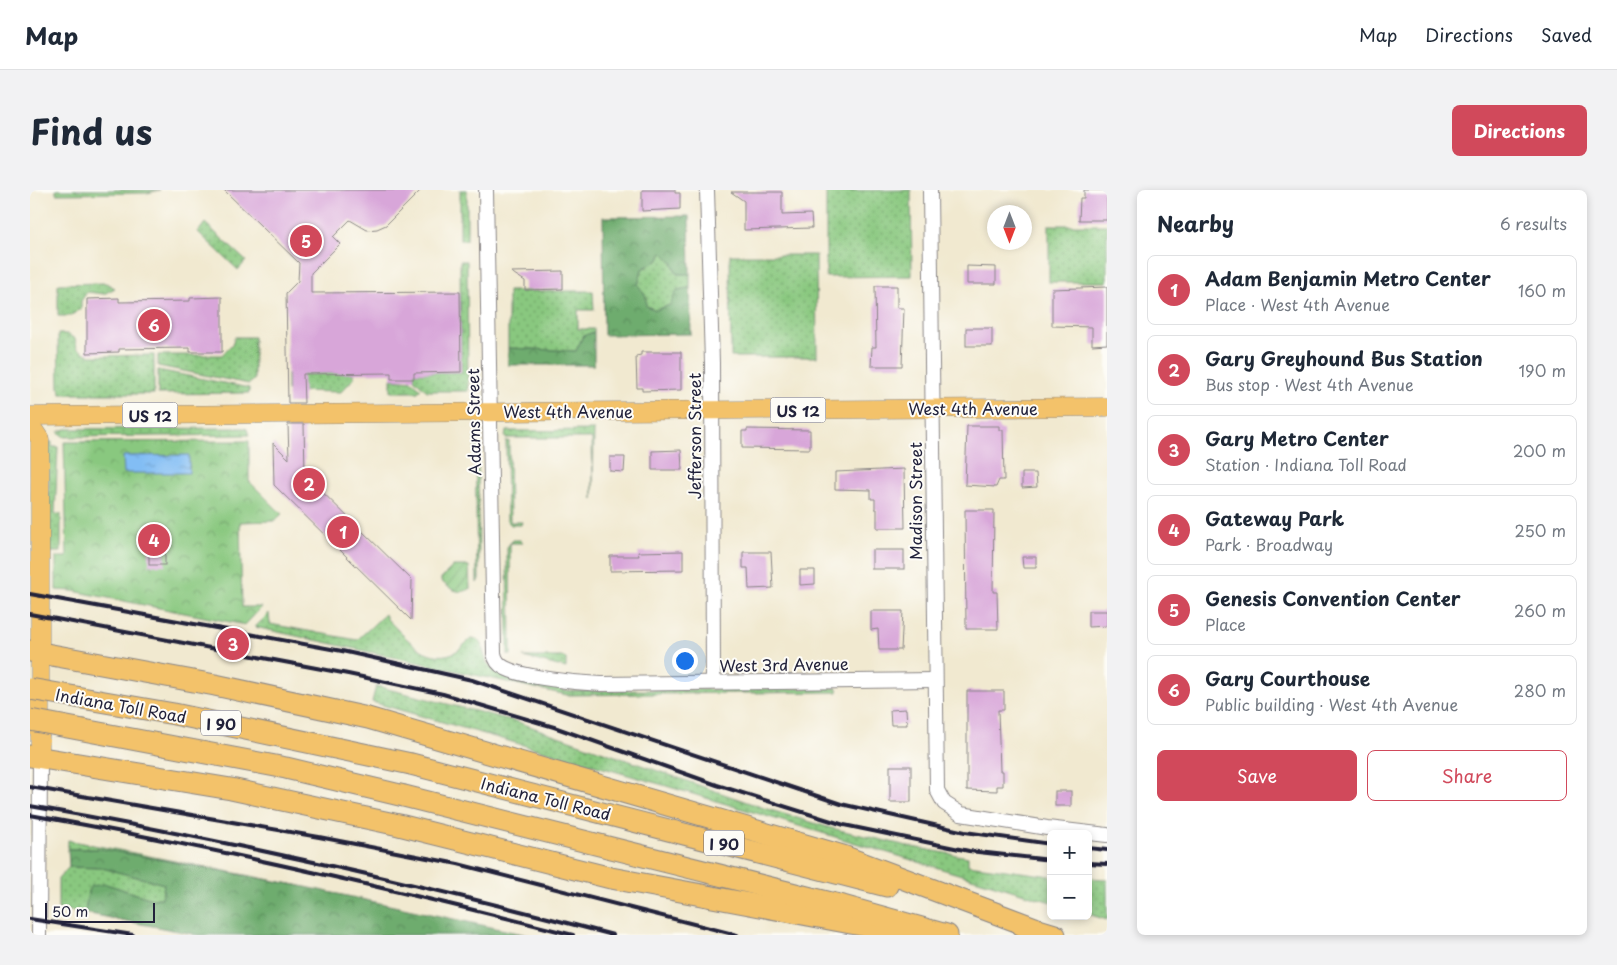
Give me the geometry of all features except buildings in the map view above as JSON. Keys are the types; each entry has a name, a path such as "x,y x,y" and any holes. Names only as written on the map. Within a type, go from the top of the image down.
{"highway":[{"path":"36,652 215,685 368,718 843,856 1035,928"},
{"name":"Indiana Toll Road","path":"30,688 174,714 410,764 857,877 1055,935"},
{"name":"Indiana Toll Road","path":"30,720 276,766 404,796 834,903 947,935"},
{"path":"35,757 231,789 399,825 611,878 704,894 815,918 915,935"}],"main road":[{"name":"West 4th Avenue","path":"30,416 1107,407"},
{"path":"30,424 40,439 35,757"}],"street":[{"name":"Adams Street","path":"486,190 494,653"},
{"name":"Jefferson Street","path":"707,190 713,682"},
{"name":"Madison Street","path":"930,190 934,680 937,790 940,799 961,814 1047,828 1107,835"},
{"name":"West 3rd Avenue","path":"494,653 496,660 506,668 574,683 934,680"},
{"path":"35,757 39,935"}],"green space":[{"path":"56,190 160,190 147,193 56,194"},
{"path":"460,190 467,190 467,240 460,240"},
{"path":"911,190 912,276 826,277 826,191"},
{"path":"689,216 690,274 677,274 672,262 662,252 659,260 642,269 638,285 646,296 646,306 656,310 670,305 677,290 690,288 691,334 604,335 603,217"},
{"path":"205,223 246,261 238,270 198,232"},
{"path":"1049,225 1107,225 1107,282 1049,282"},
{"path":"662,251 672,262 677,274 690,274 690,288 677,290 670,305 656,310 646,306 638,286 642,269 659,260"},
{"path":"730,255 816,255 817,357 731,357"},
{"path":"460,261 467,261 468,391 427,391 414,379 414,373 461,372"},
{"path":"106,283 115,288 104,294 87,292 81,301 81,309 70,316 58,316 58,284"},
{"path":"508,291 593,291 594,310 578,310 578,329 594,329 594,332 583,336 576,351 508,348"},
{"path":"594,332 594,365 508,365 508,348 576,351 583,336"},
{"path":"58,334 67,334 75,339 77,348 90,356 154,355 154,394 61,394 59,388"},
{"path":"235,337 254,337 254,380 249,384 158,366 158,355 222,355 232,344"},
{"path":"158,370 249,388 249,393 158,394"},
{"path":"354,373 354,378 341,392 287,391 287,374"},
{"path":"391,379 412,381 421,389 418,392 391,392"},
{"path":"66,429 247,429 249,435 64,437 58,432"},
{"path":"594,430 593,499 592,438 505,438 506,431"},
{"path":"475,434 478,437 479,579 477,583"},
{"path":"249,441 249,481 282,514 274,521 240,522 242,607 262,607 245,625 73,591 56,590 56,557 67,557 64,442"},
{"path":"506,441 509,441 510,522 522,522 521,525 511,525 507,521"},
{"path":"49,442 52,442 52,447 58,447 55,514 61,514 61,552 49,552"},
{"path":"513,540 520,540 523,543 510,543"},
{"path":"510,543 511,655 508,655 507,547"},
{"path":"453,566 469,566 470,589 466,591 454,590 441,581 441,578"},
{"path":"269,613 270,624 357,640 385,614 387,619 408,640 425,652 433,655 453,653 471,639 477,639 481,644 487,663 497,673 567,691 837,688 838,692 567,695 255,627"},
{"path":"523,657 563,657 566,659 566,668"},
{"path":"376,686 515,721 767,809 831,828 912,847 968,857 968,865 1047,875 1047,901 663,785 372,702"},
{"path":"68,840 301,886 102,849 68,849"},
{"path":"68,849 102,849 301,886 528,935 198,935 85,913 88,891 91,886 106,884 152,899 162,898 164,884 102,868 69,867"},
{"path":"69,867 102,868 164,884 162,898 152,899 106,884 88,891 85,913 58,909 58,879"},
{"path":"1092,878 1107,879 1107,920 1092,915"}],"water":[{"path":"189,455 189,473 124,473 123,456"}],"railway":[{"path":"30,594 342,651 472,680 841,804 965,832 1047,843"},
{"path":"30,614 348,674 443,694 554,727 717,785 844,825 969,851 1047,860"},
{"path":"30,787 319,837 458,864 737,935"},
{"path":"30,806 177,833 323,864 613,935"},
{"path":"30,815 98,827 303,870 573,935"},
{"path":"1092,848 1107,850"},
{"path":"1092,863 1107,864"},
{"path":"30,919 133,935"}],"place":[{"name":"Genesis Convention Center","path":"306,241"},
{"name":"Gary Courthouse","path":"154,325"},
{"name":"Gary Greyhound Bus Station","path":"309,484"},
{"name":"Adam Benjamin Metro Center","path":"343,532"},
{"name":"Gateway Park","path":"154,540"},
{"name":"Gary Metro Center","path":"233,644"}]}
